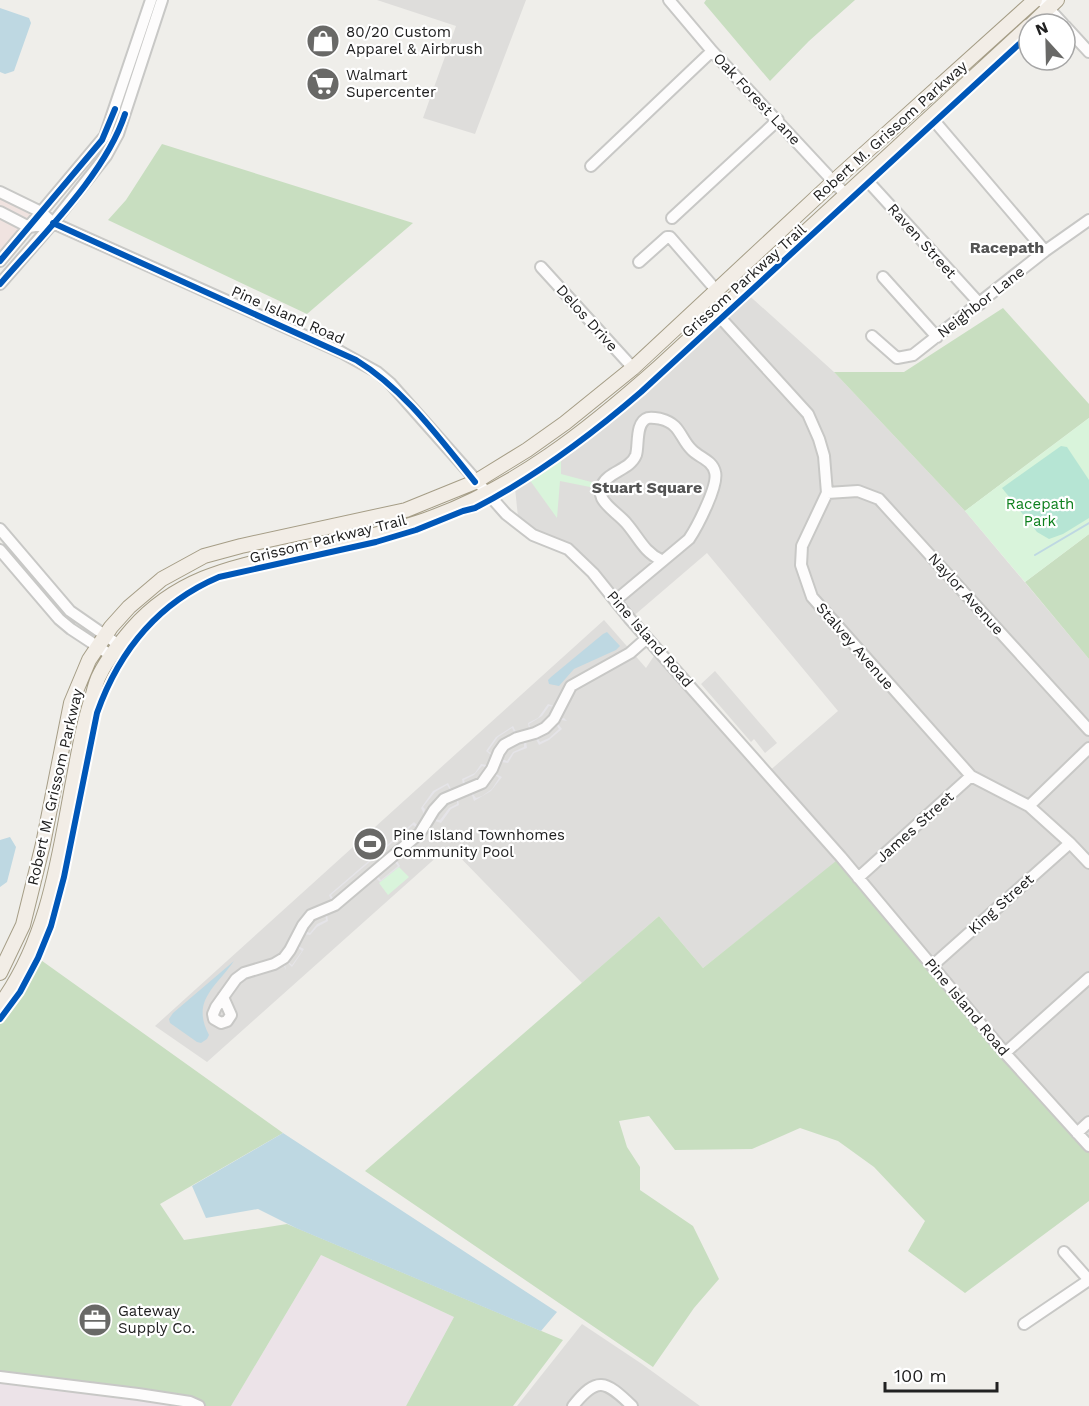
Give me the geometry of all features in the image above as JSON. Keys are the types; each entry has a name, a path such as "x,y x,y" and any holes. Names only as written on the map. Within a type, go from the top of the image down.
{"main road":[{"name":"Robert M. Grissom Parkway","path":"0,973 23,925 44,844 71,704 89,660 101,641 129,607 162,579 204,556 406,510 475,482 537,443 633,368 834,181 1035,0"},
{"name":"Robert M. Grissom Parkway","path":"0,1005 25,964 41,929 56,873 84,723 99,676 133,627 158,605 202,578 229,568 392,531 427,520 486,494 560,449 600,419 717,314 1017,37"},
{"path":"592,402 592,411 600,419"}],"street":[{"path":"0,261 105,136 151,0"},
{"path":"0,284 53,223 106,156 118,134 162,0"},
{"name":"Oak Forest Lane","path":"670,0 712,51 846,195"},
{"path":"1077,39 1089,52"},
{"path":"591,166 712,51"},
{"path":"931,117 1046,251"},
{"path":"672,219 778,120"},
{"name":"Raven Street","path":"865,178 980,304"},
{"name":"Pine Island Road","path":"0,192 41,212 53,223 356,360 377,372 402,395 475,482 519,527 568,549 578,557 858,878 1005,1053 1089,1146"},
{"path":"0,212 29,227 53,223"},
{"name":"Neighbor Lane","path":"872,336 897,358 914,355 1089,220"},
{"path":"639,262 667,237 670,237 716,290"},
{"name":"Delos Drive","path":"541,267 633,368"},
{"path":"883,277 937,337"},
{"path":"717,314 808,414 824,456 827,493"},
{"path":"616,600 661,560 689,539 698,526 716,480 715,471 710,462 688,446 678,428 651,417 644,419 640,424 634,458 627,466 606,479 601,486 601,495 628,525 644,548 661,560"},
{"name":"Naylor Avenue","path":"827,493 858,491 879,499 1089,730"},
{"name":"Stalvey Avenue","path":"827,493 801,546 801,565 812,597 971,776 1029,806 1089,863"},
{"path":"0,529 70,611 101,641"},
{"path":"0,550 59,619 115,650"},
{"path":"35,590 44,580"},
{"path":"223,997 236,979 244,973 274,964 284,958 307,920 317,912 335,905 420,833 444,798 482,783 504,746 517,738 545,728 554,719 571,686 630,653 647,638"},
{"path":"1029,806 1089,748"},
{"name":"James Street","path":"858,878 971,776"},
{"name":"King Street","path":"932,966 1070,843"},
{"path":"1005,1053 1089,978"},
{"path":"1077,1133 1089,1122"},
{"path":"1024,1324 1089,1280 1064,1252"},
{"path":"0,1377 138,1394 190,1402 199,1406"},
{"path":"573,1406 586,1390 596,1385 606,1385 632,1406"},
{"path":"137,1406 138,1394"}],"shaded area":[{"path":"377,0 526,0 475,134 423,118 456,26"},
{"path":"0,192 41,212 0,261"},
{"path":"743,290 834,372 965,511 1089,659 1089,1146 841,858 703,968 659,916 582,983 449,846 207,1062 155,1026 604,620 646,668 658,650 767,773 838,711 707,553 630,619 578,557 519,527 514,478 560,449"},
{"path":"634,642 626,651 578,676 623,651"},
{"path":"715,671 777,743 765,753 754,739 751,742 701,684"},
{"path":"578,676 555,707 549,706 542,716 529,724 531,730 515,734 512,728 498,737 488,751 493,755 488,768 482,766 474,775 464,780 466,786 451,791 447,785 435,792 423,807 427,815 418,829 413,825 331,895 334,900 332,902 329,895 414,822 418,826 425,816 421,808 433,791 448,783 451,789 463,785 462,779 475,773 481,764 487,765 491,755 486,751 496,737 513,726 516,732 529,729 528,723 538,718 548,704 554,706 569,681"},
{"path":"564,718 567,721 561,720 558,724 562,729 549,740 539,745 536,739 526,741 527,748 514,753 508,763 501,762 496,774 502,777 491,791 474,801 472,795 458,799 459,805 451,809 441,823 435,821 427,834 397,861 399,867 380,882 376,878 341,908 327,915 328,921 317,927 310,935 304,934 298,946 304,949 292,967 288,963 285,965 286,970 283,964 287,961 292,965 302,951 297,947 305,931 310,933 317,924 326,920 325,914 377,875 381,880 398,866 394,861 424,834 434,819 440,820 449,808 457,804 457,797 472,793 476,798 492,789 499,778 494,774 502,759 507,761 513,752 524,747 524,741 537,737 540,742 549,738 559,729 556,724 560,719"},
{"path":"321,1255 454,1317 406,1406 231,1406"},
{"path":"582,1324 642,1364 700,1406 517,1406"},
{"path":"0,1377 195,1406 0,1406"}],"green space":[{"path":"706,0 855,0 809,41 770,81 704,3"},
{"path":"162,144 413,223 307,314 108,220 126,200"},
{"path":"1003,308 1089,404 1089,418 965,511 834,372 904,372"},
{"name":"Racepath Park","path":"1089,418 1089,534 1025,582 965,511"},
{"path":"1061,446 1067,447 1089,480 1089,518 1063,534 1049,539 1037,532 1002,488"},
{"name":"Stuart Square","path":"561,459 561,474 595,483 595,488 560,481 557,518 529,479"},
{"path":"1089,534 1089,659 1025,582"},
{"path":"841,857 1089,1146 1089,1201 965,1293 908,1251 925,1221 874,1167 838,1141 800,1128 752,1149 675,1150 649,1116 619,1121 627,1147 640,1167 640,1190 693,1226 719,1279 694,1308 653,1367 365,1171 659,916 703,968"},
{"path":"399,867 409,877 388,895 379,883"},
{"path":"38,958 283,1133 160,1204 184,1240 287,1224 563,1340 513,1406 406,1406 454,1317 321,1255 231,1406 199,1406 0,1377 0,1017 20,992"}],"water":[{"path":"0,8 29,18 31,23 14,71 5,74 0,72"},
{"path":"607,632 620,646 616,650 574,669 559,686 549,684 548,680 551,677"},
{"path":"10,837 16,847 7,882 0,887 0,840"},
{"path":"234,961 213,987 204,1004 204,1023 209,1035 207,1039 201,1043 197,1042 170,1023 169,1019 173,1013"},
{"path":"283,1133 557,1312 541,1331 296,1228 258,1209 206,1218 192,1186"}],"waterway":[{"path":"1035,555 1089,523"}],"cycle path":[{"name":"Grissom Parkway Trail","path":"0,1019 20,992 38,958 51,926 64,877 97,713 106,690 129,650 159,615 177,600 219,577 376,542 416,530 475,508 540,469 582,440 641,392 1017,46"},
{"path":"0,261 102,140 115,109"},
{"path":"0,284 88,182 116,137 125,114"},
{"path":"53,223 356,360 374,372 406,400 475,482"}],"place":[{"name":"80/20 Custom Apparel & Airbrush","path":"323,41"},
{"name":"Walmart Supercenter","path":"323,84"},
{"name":"Pine Island Townhomes Community Pool","path":"370,844"},
{"name":"Gateway Supply Co.","path":"95,1320"}],"district":[{"name":"Racepath","path":"1007,247"},
{"name":"Stuart Square","path":"647,487"}]}
